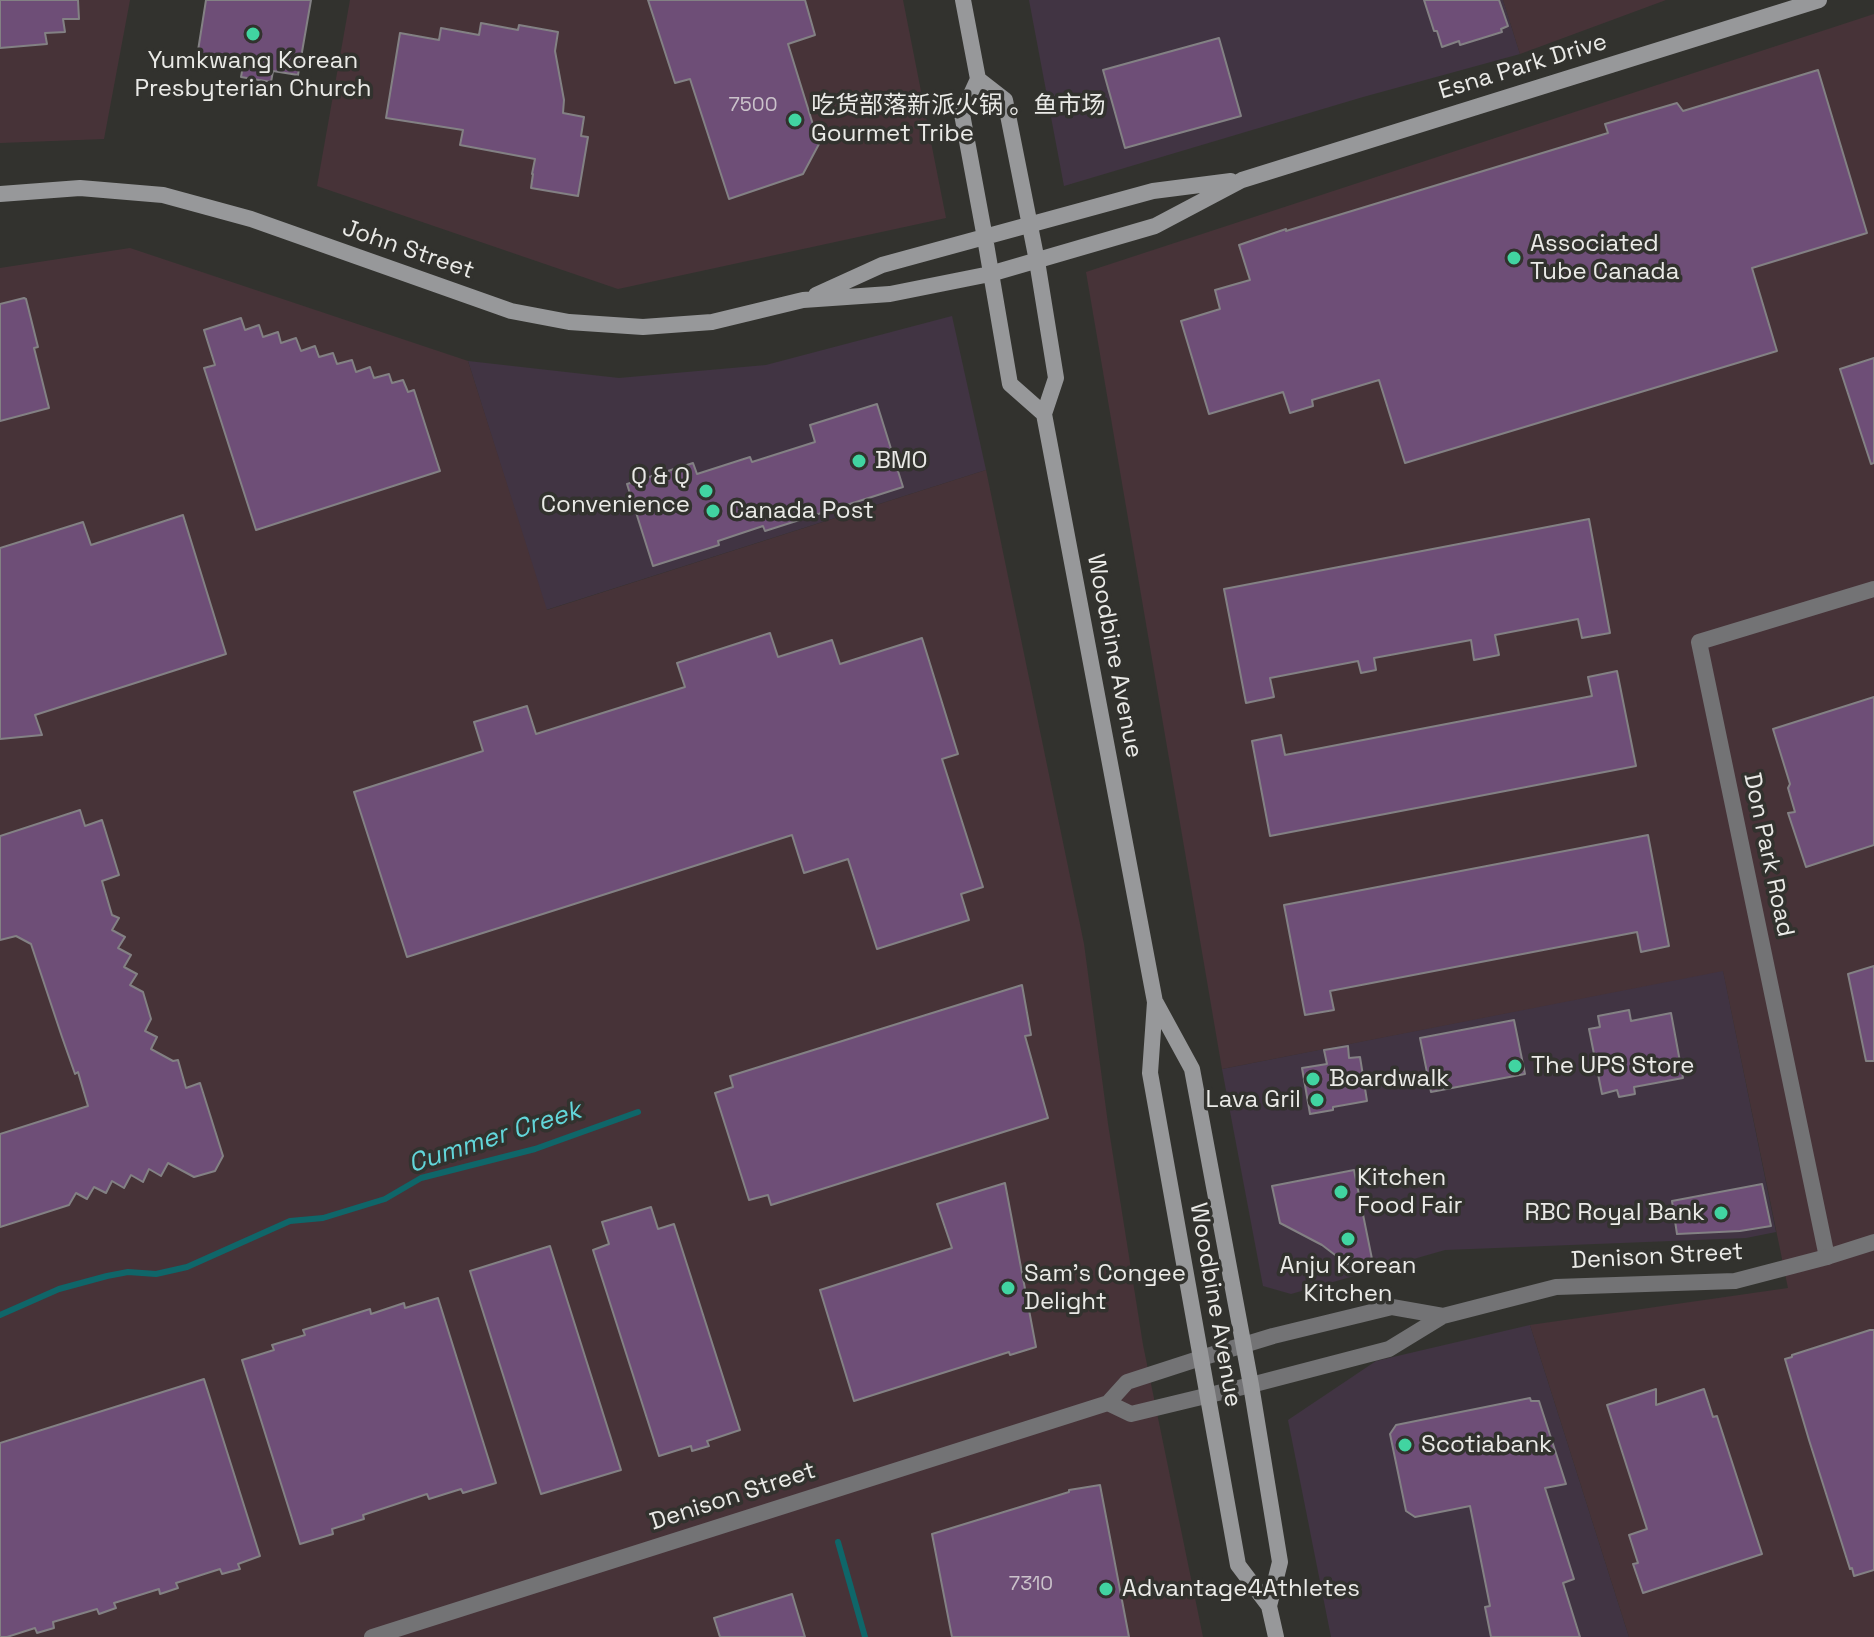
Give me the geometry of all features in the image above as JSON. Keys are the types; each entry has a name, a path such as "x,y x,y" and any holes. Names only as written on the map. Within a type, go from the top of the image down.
{"main road":[{"path":"963,0 978,79 962,114 1010,384 1044,414"},
{"name":"Esna Park Drive","path":"1029,226 1153,191 1242,180 1819,0"},
{"name":"Woodbine Avenue","path":"978,79 1005,100 1037,261 1056,378 1044,414 1155,1002 1150,1073 1238,1565 1269,1606 1276,1637"},
{"name":"Esna Park Drive","path":"1037,261 1155,226 1242,180"},
{"name":"John Street","path":"0,194 80,188 163,195 251,219 511,311 569,322 643,327 712,322 803,300 890,294 1037,261"},
{"name":"John Street","path":"803,300 882,265 1029,226"},
{"name":"Woodbine Avenue","path":"1155,1002 1192,1069 1251,1385 1280,1562 1269,1606"}],"street":[{"name":"Don Park Road","path":"1827,1257 1699,642 1874,589"},
{"name":"Denison Street","path":"1108,1403 1131,1414 1251,1385 1389,1349 1443,1316 1556,1287 1735,1281 1874,1242"},
{"name":"Denison Street","path":"372,1637 1108,1403 1127,1382 1273,1336 1392,1307 1443,1316"}],"shaded area":[{"path":"0,0 130,0 104,139 0,143"},
{"path":"350,0 903,0 946,218 618,289 317,186"},
{"path":"1029,0 1503,0 1520,54 1064,186"},
{"path":"1503,0 1666,0 1520,54"},
{"path":"1874,14 1874,1637 1629,1637 1530,1325 1788,1288 1723,971 1222,1069 1086,272"},
{"path":"130,248 468,361 547,610 986,470 1084,944 1108,1124 1143,1345 1203,1637 0,1637 0,268"},
{"path":"952,316 986,470 546,610 468,361 619,378 766,365"},
{"path":"1723,970 1776,1232 1746,1238 1445,1250 1291,1294 1263,1286 1222,1069"},
{"path":"1530,1325 1629,1637 1331,1637 1288,1420 1376,1361"}],"building":[{"path":"0,0 78,0 79,19 63,19 65,32 45,33 47,44 0,48"},
{"name":"Yumkwang Korean Presbyterian Church","path":"206,0 311,0 298,75 273,71 271,82 241,77 243,66 197,57"},
{"path":"648,0 805,0 815,35 788,44 819,144 803,174 729,199 690,79 675,83"},
{"path":"1424,0 1499,0 1508,26 1501,29 1502,32 1460,45 1459,41 1442,47"},
{"path":"481,23 518,30 519,25 558,32 555,51 564,100 563,113 584,117 581,136 588,137 578,196 531,188 535,159 460,145 463,130 386,118 400,33 439,40 441,28 479,35"},
{"path":"1219,38 1241,116 1125,148 1103,70"},
{"name":"Associated Tube Canada","path":"1818,70 1867,233 1752,268 1777,351 1405,463 1379,380 1312,400 1313,406 1290,413 1283,392 1209,414 1181,321 1220,309 1215,290 1250,280 1239,245 1608,133 1605,124 1677,103 1683,111"},
{"path":"24,298 38,347 34,348 49,408 0,421 0,304"},
{"path":"241,318 245,330 259,325 263,337 278,332 281,343 296,338 301,351 315,346 319,357 333,353 337,364 352,360 356,372 370,367 374,378 389,374 392,383 403,380 408,392 414,390 440,471 256,530 204,368 215,365 204,330"},
{"path":"1874,358 1874,463 1871,464 1840,369"},
{"path":"877,404 903,487 765,531 763,526 718,541 719,545 653,566 627,484 693,463 697,474 750,457 752,462 815,442 810,425"},
{"path":"183,515 226,654 35,715 42,735 0,739 0,548 83,522 91,545"},
{"path":"1589,519 1610,633 1582,638 1578,619 1495,635 1499,655 1474,660 1471,640 1374,658 1376,670 1361,673 1358,661 1270,678 1274,697 1246,703 1224,589"},
{"path":"770,633 778,657 832,640 840,664 922,638 958,754 942,759 983,887 961,894 969,920 877,949 848,859 804,873 792,835 407,957 354,792 483,751 474,722 527,706 536,734 685,687 677,663"},
{"path":"1617,671 1636,766 1270,836 1252,741 1281,735 1285,755 1592,696 1588,677"},
{"path":"1874,697 1874,845 1806,867 1788,813 1795,812 1773,729"},
{"path":"80,810 85,826 102,820 119,875 102,881 112,915 119,918 112,930 125,937 118,948 131,955 124,967 137,974 130,985 143,992 151,1019 145,1031 157,1037 151,1049 173,1061 178,1060 186,1088 200,1083 223,1156 215,1171 194,1177 168,1163 161,1176 149,1169 143,1182 131,1175 124,1188 112,1181 106,1193 94,1187 87,1199 76,1193 69,1205 0,1227 0,1134 88,1106 31,944 16,936 0,940 0,836"},
{"path":"1648,835 1669,946 1641,952 1637,932 1330,991 1334,1010 1305,1015 1284,905"},
{"path":"1874,966 1874,1061 1866,1061 1848,974"},
{"path":"1022,985 1031,1035 1025,1036 1048,1118 771,1205 768,1195 749,1200 715,1093 733,1087 730,1076"},
{"path":"1629,1010 1631,1021 1671,1013 1683,1078 1634,1087 1635,1094 1619,1097 1617,1090 1602,1094 1589,1029 1600,1027 1598,1016"},
{"path":"1514,1020 1525,1074 1431,1092 1420,1038"},
{"path":"1348,1046 1349,1058 1360,1057 1367,1101 1310,1114 1302,1068 1327,1064 1324,1050"},
{"path":"1354,1170 1372,1259 1347,1264 1322,1245 1280,1223 1272,1186"},
{"path":"1005,1183 1036,1347 1010,1355 1009,1352 854,1401 820,1290 952,1248 937,1204"},
{"name":"RBC Royal Bank","path":"1762,1184 1771,1226 1677,1234 1672,1201"},
{"path":"651,1207 658,1229 674,1224 740,1430 707,1441 709,1446 692,1451 691,1446 659,1456 593,1250 609,1244 602,1222"},
{"path":"550,1246 621,1470 541,1494 470,1271"},
{"path":"438,1298 496,1483 429,1499 427,1494 363,1515 364,1519 332,1529 333,1534 300,1544 242,1360 274,1350 272,1345 305,1335 303,1330 370,1309 371,1314 404,1303 405,1308"},
{"path":"1874,1330 1874,1570 1854,1576 1785,1359"},
{"path":"204,1379 260,1556 238,1564 240,1569 222,1574 220,1569 176,1583 178,1588 160,1594 159,1589 114,1603 116,1608 99,1614 97,1609 53,1622 54,1628 37,1633 35,1628 0,1637 0,1443"},
{"path":"1656,1389 1656,1405 1704,1389 1713,1417 1717,1416 1762,1554 1643,1593 1633,1564 1638,1563 1629,1535 1647,1529 1607,1405"},
{"path":"1530,1398 1531,1401 1539,1401 1566,1484 1545,1488 1574,1579 1563,1583 1580,1637 1491,1637 1485,1607 1490,1606 1470,1506 1415,1517 1406,1511 1390,1434 1396,1425"},
{"path":"1100,1485 1129,1637 952,1637 932,1534 1069,1490"},
{"path":"792,1594 805,1637 720,1637 714,1618"}],"waterway":[{"name":"Cummer Creek","path":"0,1315 59,1289 107,1276 128,1272 156,1274 187,1267 290,1221 323,1218 385,1199 421,1178 535,1149 638,1112"},
{"name":"Cummer Creek","path":"838,1542 865,1637"}],"place":[{"name":"Yumkwang Korean Presbyterian Church","path":"253,34"},
{"name":"吃货部落新派火锅 。鱼市场 Gourmet Tribe","path":"795,120"},
{"name":"Associated Tube Canada","path":"1514,258"},
{"name":"BMO","path":"859,461"},
{"name":"Q & Q Convenience","path":"706,491"},
{"name":"Canada Post","path":"713,511"},
{"name":"The UPS Store","path":"1515,1066"},
{"name":"Boardwalk","path":"1313,1079"},
{"name":"Lava Gril","path":"1317,1100"},
{"name":"Kitchen Food Fair","path":"1341,1192"},
{"name":"RBC Royal Bank","path":"1721,1213"},
{"name":"Anju Korean Kitchen","path":"1348,1239"},
{"name":"Sam's Congee Delight","path":"1008,1288"},
{"name":"Scotiabank","path":"1405,1445"},
{"name":"Advantage4Athletes","path":"1106,1589"}]}
